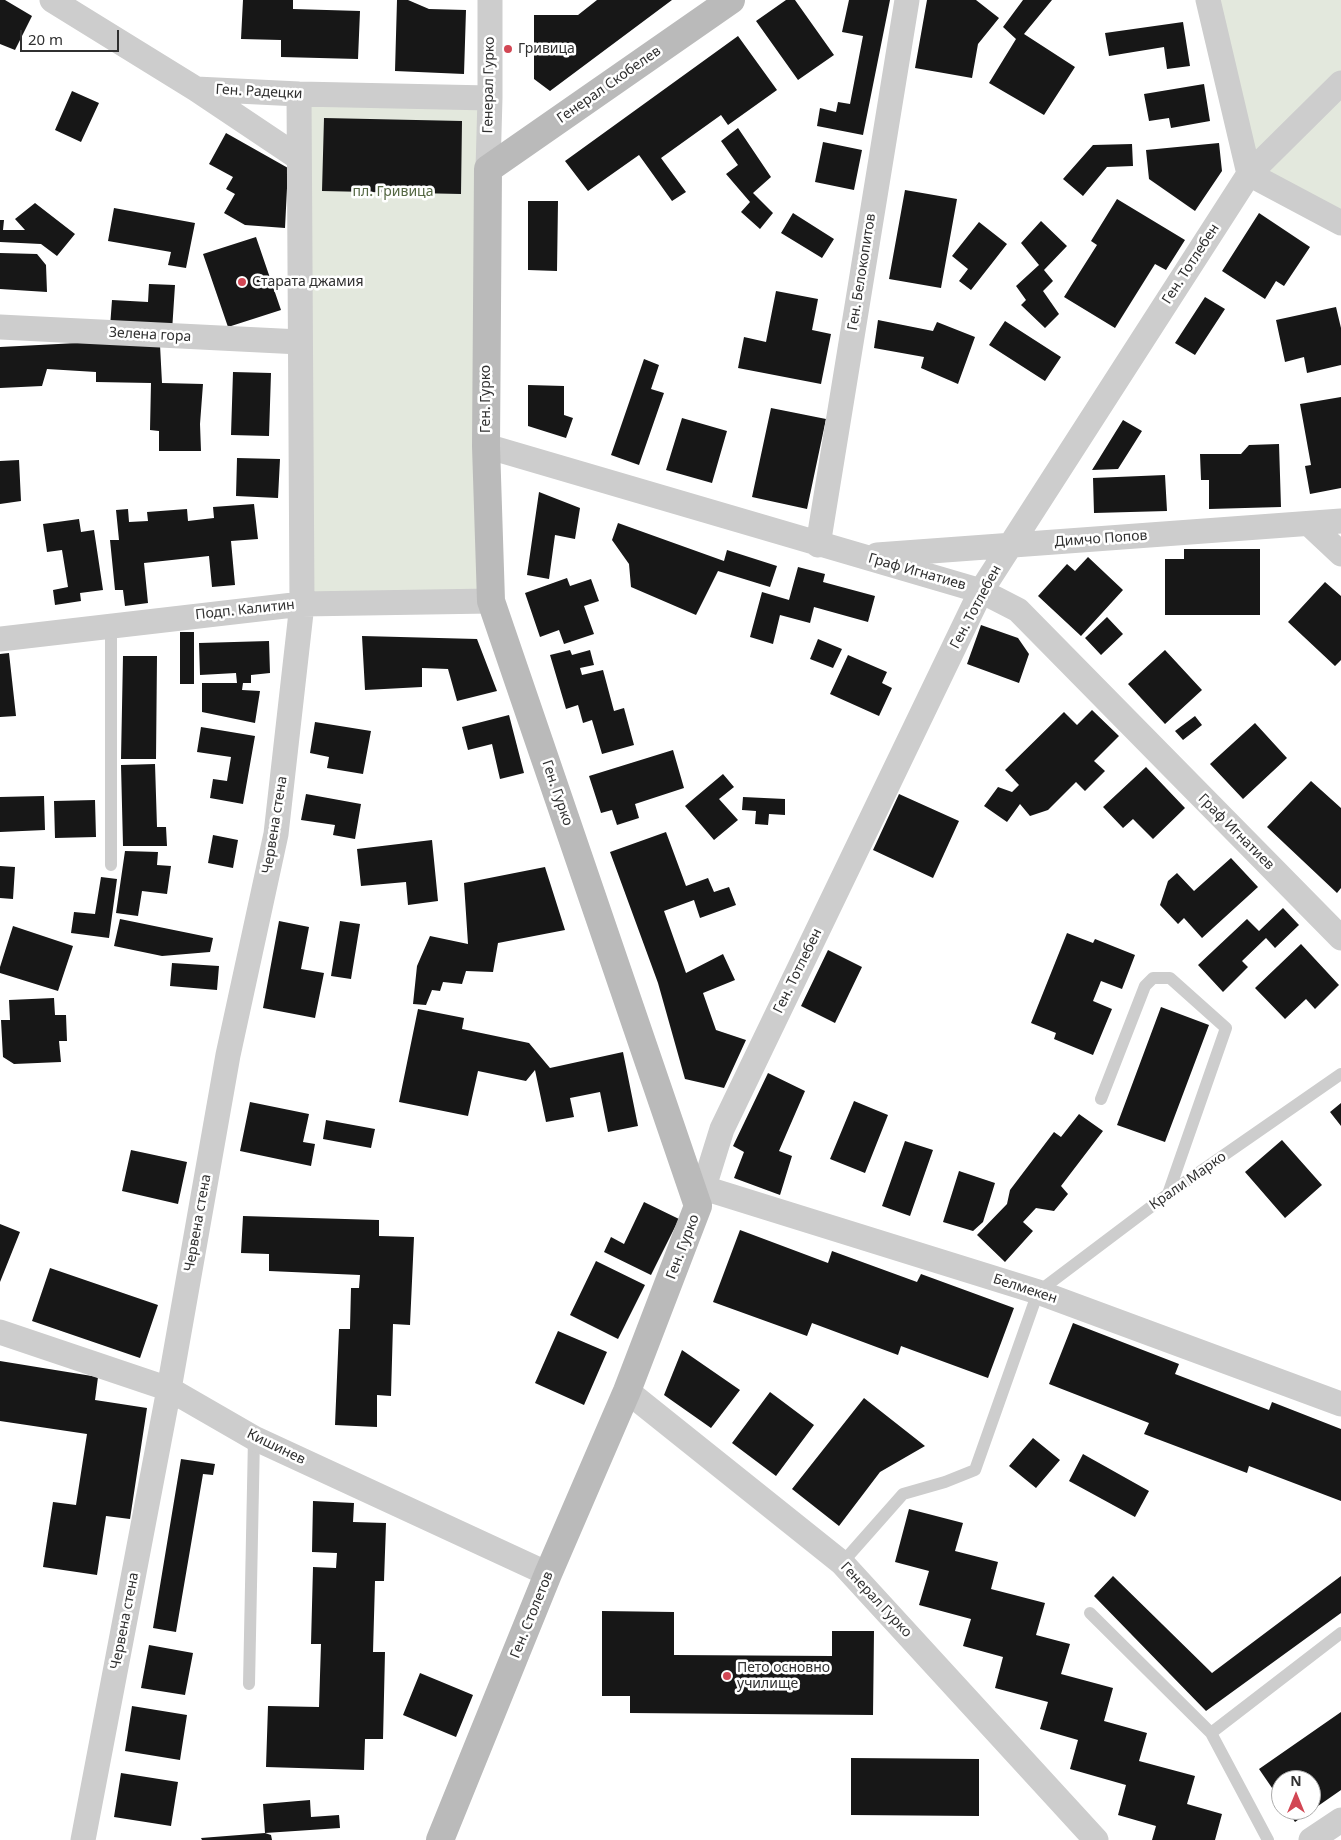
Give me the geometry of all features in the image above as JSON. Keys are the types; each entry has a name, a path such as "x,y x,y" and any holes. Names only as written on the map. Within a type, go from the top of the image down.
{"street":[{"name":"Ген. Радецки","path":"52,0 196,88 299,94 490,98"},
{"name":"Генерал Гурко","path":"488,169 490,0"},
{"name":"Генерал Скобелев","path":"488,169 731,0"},
{"name":"Ген. Белокопитов","path":"818,545 907,0"},
{"path":"1208,0 1249,174 1341,222"},
{"name":"Ген. Тотлебен","path":"701,1197 722,1129 981,591 1249,174 1341,83"},
{"path":"196,88 299,158"},
{"name":"Червена стена","path":"83,1840 169,1389 228,1055 276,834 302,604 299,94"},
{"name":"Ген. Гурко","path":"488,169 486,446 491,601 701,1197 627,1391"},
{"name":"Зелена гора","path":"0,328 300,342"},
{"name":"Граф Игнатиев","path":"486,446 818,545 981,591 1018,610 1341,938"},
{"name":"Димчо Попов","path":"861,556 1341,521"},
{"path":"1309,524 1341,554"},
{"name":"Подп. Калитин","path":"0,639 302,604 491,601"},
{"name":"Белмекен","path":"701,1197 1038,1292 1341,1404"},
{"name":"Кишинев","path":"0,1332 169,1389 254,1438 548,1574"},
{"name":"Генерал Гурко","path":"627,1391 842,1563 1096,1840"},
{"name":"Ген. Столетов","path":"440,1840 548,1574 627,1391"},
{"path":"1311,1840 1341,1820"}],"lane":[{"path":"111,625 111,865"},
{"path":"1101,1100 1145,986 1153,978 1170,978 1226,1028 1168,1194"},
{"name":"Крали Марко","path":"1038,1292 1168,1194 1341,1074"},
{"path":"842,1563 903,1494 945,1482 974,1470 1038,1292"},
{"path":"249,1684 254,1438"},
{"path":"1090,1613 1211,1733 1268,1840"},
{"path":"1211,1733 1341,1633"}],"green space":[{"path":"1208,0 1341,0 1341,223 1249,174"},
{"name":"пл. Гривица","path":"299,94 490,98 491,601 302,604"}],"building":[{"path":"0,0 5,0 32,16 15,50 0,44"},
{"path":"243,0 293,0 293,9 360,11 358,59 281,57 281,40 241,39"},
{"path":"397,0 408,0 429,9 466,10 464,74 395,71"},
{"path":"597,0 672,0 550,91 534,79 534,15 578,15"},
{"path":"786,0 795,0 834,55 798,80 756,21"},
{"path":"849,0 890,0 863,135 817,126 820,108 836,112 838,102 850,104 863,36 842,32"},
{"path":"927,0 976,0 999,18 978,44 972,78 915,68"},
{"path":"1023,0 1052,0 1024,34 1075,67 1044,115 989,83 1016,39 1003,27"},
{"path":"1183,22 1190,66 1167,69 1164,47 1109,56 1105,33"},
{"path":"738,36 777,90 728,125 721,115 661,158 686,192 672,201 639,155 588,191 565,161"},
{"path":"1204,84 1210,121 1171,128 1169,118 1149,121 1144,94"},
{"path":"72,91 99,103 81,142 55,130"},
{"path":"324,118 462,121 461,194 322,191"},
{"path":"738,128 771,177 753,193 773,213 760,229 741,212 750,202 726,174 738,165 721,141"},
{"path":"226,133 288,168 285,228 245,225 224,213 235,194 226,189 233,177 209,164"},
{"path":"823,142 862,150 854,190 815,182"},
{"path":"1219,143 1222,171 1195,211 1149,179 1146,150"},
{"path":"1132,144 1133,166 1107,167 1083,196 1063,179 1093,145"},
{"path":"905,190 957,199 941,288 889,279"},
{"path":"1117,199 1185,240 1166,270 1155,264 1115,328 1064,297 1097,245 1091,241"},
{"path":"528,201 558,201 557,271 528,270"},
{"path":"35,203 75,234 57,256 41,244 0,242 0,220 4,220 3,230 25,230 15,219"},
{"path":"114,208 195,223 186,268 168,265 171,252 108,241"},
{"path":"793,213 834,239 822,258 781,233"},
{"path":"1259,213 1310,247 1284,286 1276,281 1265,299 1222,271"},
{"path":"1041,221 1067,246 1044,270 1053,281 1043,291 1059,314 1045,328 1021,305 1026,300 1016,286 1039,265 1021,243"},
{"path":"979,222 1007,244 971,290 959,281 968,269 952,256"},
{"name":"Старата джамия","path":"256,237 281,310 228,327 203,254"},
{"path":"0,253 37,254 46,265 47,292 0,289"},
{"path":"149,284 175,285 172,331 110,327 112,300 148,302"},
{"path":"776,291 818,299 812,330 831,334 821,384 738,368 744,337 766,342"},
{"path":"1205,297 1225,309 1195,355 1175,343"},
{"path":"1336,307 1341,328 1341,365 1307,373 1304,357 1285,362 1276,320"},
{"path":"878,320 933,331 937,322 975,337 958,384 921,368 924,357 874,348"},
{"path":"1005,321 1061,357 1045,381 989,345"},
{"path":"97,342 160,345 162,383 203,384 200,424 201,451 159,451 159,431 150,430 151,383 96,382 96,372 47,369 42,386 0,388 0,347"},
{"path":"644,359 659,365 651,389 664,393 639,465 611,455"},
{"path":"233,372 271,373 269,436 231,435"},
{"path":"528,385 564,386 564,415 573,418 566,438 528,426"},
{"path":"1341,397 1341,488 1310,494 1305,466 1311,465 1300,404"},
{"path":"771,408 826,419 807,509 752,497"},
{"path":"682,418 727,431 712,483 666,470"},
{"path":"1123,420 1142,431 1118,469 1092,470"},
{"path":"1279,444 1281,507 1209,509 1209,480 1201,480 1200,454 1241,454 1249,445"},
{"path":"237,458 280,459 278,498 236,496"},
{"path":"19,460 21,501 0,504 0,461"},
{"path":"1165,475 1167,511 1094,513 1093,478"},
{"path":"539,492 580,508 575,539 555,535 549,579 527,575"},
{"path":"254,504 258,539 231,541 235,585 212,587 209,556 144,563 148,603 125,606 123,590 115,590 110,540 119,540 116,510 128,509 129,522 148,521 147,512 187,509 188,521 214,518 213,507"},
{"path":"79,519 81,532 94,530 103,590 80,593 81,601 55,605 53,590 68,587 62,550 47,552 43,524"},
{"path":"618,523 724,561 727,550 777,566 770,587 718,571 696,615 631,587 629,564 612,540"},
{"path":"1184,549 1260,549 1260,615 1165,615 1165,559 1184,559"},
{"path":"1088,557 1123,590 1081,636 1038,596 1067,564 1075,571"},
{"path":"798,567 825,574 823,582 875,596 868,622 814,607 810,623 780,615 773,644 750,637 762,592 789,600"},
{"path":"567,578 570,586 591,579 599,601 584,606 594,634 564,644 559,630 540,637 525,593"},
{"path":"1325,582 1341,596 1341,660 1335,666 1288,622"},
{"path":"1107,617 1123,634 1101,655 1085,638"},
{"path":"981,625 1018,638 1029,654 1019,683 967,664"},
{"path":"180,632 194,632 194,684 180,684"},
{"path":"362,636 477,639 497,691 457,701 448,669 422,668 422,687 365,690"},
{"path":"818,639 842,649 833,668 810,659"},
{"path":"269,641 270,673 251,675 251,683 243,683 242,690 260,691 255,723 202,712 202,683 237,683 236,673 200,675 199,643"},
{"path":"570,650 572,655 590,650 594,665 580,668 582,675 603,670 614,711 624,708 634,745 602,754 592,720 583,723 578,705 566,709 550,655"},
{"path":"1165,650 1202,690 1165,724 1128,684"},
{"path":"9,653 16,716 0,717 0,654"},
{"path":"848,655 887,672 882,683 892,688 879,716 830,694"},
{"path":"123,656 157,656 156,759 121,759"},
{"path":"1092,710 1119,736 1094,761 1105,771 1085,791 1076,782 1048,810 1030,816 1020,804 1007,822 984,806 998,787 1012,792 1019,785 1005,770 1064,712 1077,725"},
{"path":"509,715 524,773 500,779 492,744 468,750 462,727"},
{"path":"1195,716 1202,725 1183,740 1175,731"},
{"path":"315,722 371,731 363,774 327,768 329,757 310,753"},
{"path":"1255,723 1287,758 1243,799 1210,764"},
{"path":"201,727 255,736 243,804 210,798 213,779 227,781 231,757 197,752"},
{"path":"673,750 684,788 635,804 639,818 617,825 612,810 601,813 589,776"},
{"path":"155,764 157,827 166,827 167,846 123,846 121,765"},
{"path":"1146,767 1185,808 1153,839 1133,819 1123,828 1103,807"},
{"path":"723,774 734,787 719,799 738,820 714,840 685,806"},
{"path":"1311,781 1341,808 1341,888 1337,893 1267,827"},
{"path":"306,794 361,804 355,839 333,835 335,825 301,820"},
{"path":"899,794 959,821 933,878 873,850"},
{"path":"44,796 45,830 0,832 0,797"},
{"path":"743,797 785,799 785,815 769,814 768,825 755,824 756,811 742,810"},
{"path":"95,800 96,837 55,838 54,801"},
{"path":"666,832 686,886 708,878 714,892 729,887 736,905 700,918 694,900 664,911 686,973 723,954 735,980 703,993 716,1030 746,1040 724,1088 685,1079 658,983 610,852"},
{"path":"213,835 238,840 233,868 208,863"},
{"path":"432,840 438,901 408,905 406,882 361,886 357,849"},
{"path":"125,851 158,852 157,865 171,866 167,894 142,891 138,916 116,913"},
{"path":"1231,858 1258,887 1202,938 1184,918 1178,924 1160,905 1168,881 1177,873 1194,891"},
{"path":"0,866 15,867 13,899 0,898"},
{"path":"545,867 565,930 498,943 493,972 466,971 462,984 443,982 440,991 432,990 426,1005 413,1004 417,966 430,936 468,944 464,883"},
{"path":"101,877 117,879 109,938 71,933 74,912 95,914"},
{"path":"1283,908 1299,925 1275,948 1266,938 1242,961 1248,967 1223,992 1198,965 1247,919 1259,931"},
{"path":"120,919 213,938 210,952 162,956 114,946"},
{"path":"279,921 309,927 301,969 324,973 315,1018 263,1008"},
{"path":"340,921 360,924 351,979 331,976"},
{"path":"13,926 73,946 58,991 0,973 0,967"},
{"path":"1067,933 1093,943 1095,939 1135,955 1122,989 1101,981 1093,1001 1112,1009 1093,1055 1054,1039 1056,1033 1031,1023"},
{"path":"1301,944 1339,985 1315,1009 1306,999 1285,1019 1255,988"},
{"path":"828,950 862,967 835,1023 801,1006"},
{"path":"172,963 219,966 217,990 170,986"},
{"path":"54,998 55,1015 66,1015 67,1041 59,1041 61,1062 14,1064 3,1057 1,1020 10,1020 9,1000"},
{"path":"1161,1007 1209,1025 1165,1142 1117,1125"},
{"path":"418,1009 464,1018 462,1029 529,1043 550,1068 623,1052 638,1126 608,1132 600,1092 570,1098 574,1117 546,1122 535,1070 526,1081 478,1071 468,1116 399,1102"},
{"path":"768,1073 805,1091 779,1151 792,1156 780,1195 734,1178 744,1152 733,1146"},
{"path":"854,1101 888,1115 865,1173 830,1159"},
{"path":"250,1102 309,1114 303,1142 315,1144 311,1166 240,1151"},
{"path":"1341,1103 1341,1126 1330,1112"},
{"path":"1079,1114 1103,1131 1061,1186 1068,1194 1054,1211 1036,1208 1023,1222 1033,1231 1005,1262 977,1235 1007,1204 1010,1190 1054,1132 1061,1137"},
{"path":"326,1120 375,1129 371,1148 323,1139"},
{"path":"1282,1140 1322,1185 1285,1218 1245,1172"},
{"path":"905,1141 933,1150 910,1216 882,1206"},
{"path":"131,1150 187,1162 178,1204 122,1191"},
{"path":"959,1171 995,1183 983,1222 973,1231 943,1222"},
{"path":"644,1202 679,1219 651,1275 604,1252 611,1237 624,1244"},
{"path":"243,1216 379,1220 379,1236 414,1237 410,1325 393,1324 391,1396 377,1395 377,1427 335,1425 339,1329 350,1329 351,1288 359,1288 360,1275 269,1271 269,1254 241,1253"},
{"path":"0,1224 20,1232 0,1282"},
{"path":"740,1230 828,1263 832,1251 917,1282 921,1274 1014,1308 988,1378 901,1346 898,1355 812,1323 807,1336 713,1302"},
{"path":"596,1261 645,1285 618,1339 570,1315"},
{"path":"50,1268 158,1305 140,1358 32,1321"},
{"path":"1073,1323 1179,1364 1175,1374 1269,1410 1272,1402 1341,1429 1341,1501 1249,1466 1247,1473 1144,1434 1149,1423 1049,1384"},
{"path":"558,1331 607,1352 584,1405 535,1383"},
{"path":"682,1350 740,1390 711,1428 664,1395"},
{"path":"0,1361 98,1377 95,1400 147,1408 130,1519 106,1516 97,1575 43,1567 53,1502 76,1505 87,1434 0,1421"},
{"path":"770,1392 814,1425 776,1476 732,1443"},
{"path":"864,1398 925,1446 880,1472 839,1526 792,1489"},
{"path":"1033,1438 1060,1460 1036,1488 1009,1466"},
{"path":"1083,1454 1149,1491 1135,1517 1069,1481"},
{"path":"181,1459 215,1464 213,1475 203,1474 176,1632 153,1628"},
{"path":"313,1501 354,1503 353,1522 386,1523 384,1581 375,1581 373,1652 385,1652 383,1739 365,1739 364,1770 266,1767 268,1706 319,1707 321,1644 311,1644 313,1567 336,1568 337,1553 312,1552"},
{"path":"909,1509 963,1523 955,1551 998,1562 991,1589 1045,1603 1036,1635 1070,1644 1061,1674 1113,1688 1104,1721 1147,1733 1139,1761 1195,1776 1187,1804 1222,1814 1215,1840 1152,1840 1156,1826 1118,1815 1126,1785 1070,1769 1078,1740 1040,1729 1048,1702 995,1688 1003,1657 963,1646 971,1619 919,1605 929,1571 895,1562"},
{"path":"1113,1576 1212,1673 1341,1576 1341,1613 1206,1711 1094,1596"},
{"path":"602,1611 674,1612 674,1655 832,1656 832,1631 874,1631 873,1715 630,1713 630,1696 602,1696"},
{"path":"149,1645 193,1653 185,1695 141,1688"},
{"path":"420,1673 473,1695 456,1737 403,1715"},
{"path":"132,1706 187,1715 180,1760 125,1751"},
{"path":"1341,1712 1341,1790 1321,1804 1321,1770 1271,1770 1271,1786 1259,1769"},
{"path":"851,1758 979,1759 979,1816 851,1815"},
{"path":"121,1773 178,1782 171,1826 114,1817"},
{"path":"310,1800 311,1817 339,1815 340,1828 265,1833 263,1804"},
{"path":"265,1833 271,1835 272,1840 202,1840 201,1838"}],"place":[{"name":"Гривица","path":"508,49"},
{"name":"Старата джамия","path":"242,282"},
{"name":"Пето основно училище","path":"727,1676"}]}
